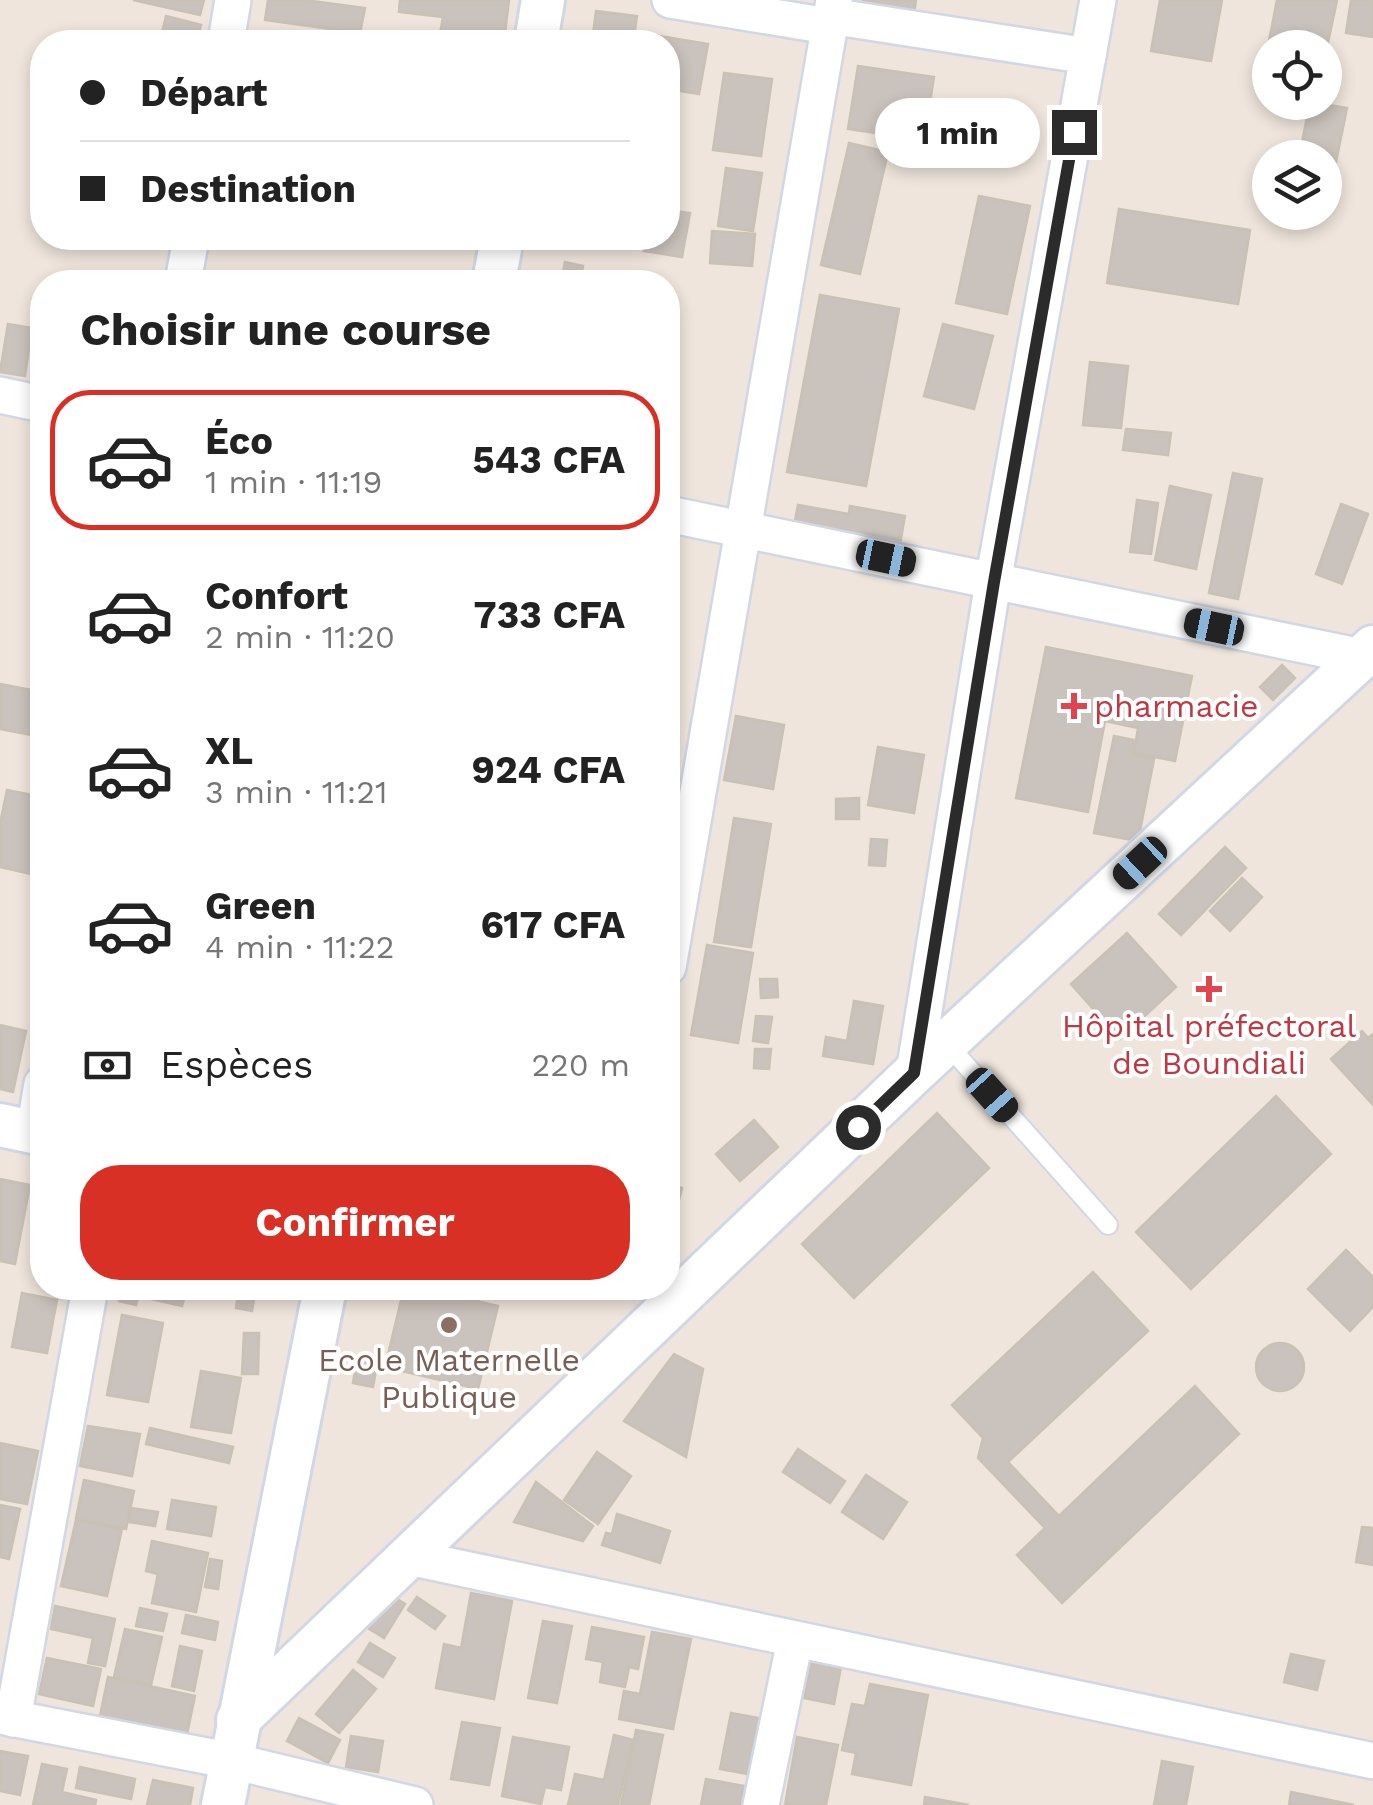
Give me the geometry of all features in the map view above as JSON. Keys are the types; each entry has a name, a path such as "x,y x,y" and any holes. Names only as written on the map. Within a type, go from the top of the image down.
{"street":[{"path":"228,30 233,0"},
{"path":"538,30 544,0"},
{"path":"670,0 831,14 1088,56"},
{"path":"914,1073 994,582 1098,0"},
{"path":"680,896 831,14"},
{"path":"0,395 30,401"},
{"path":"680,516 994,582 1367,652"},
{"path":"680,1286 1367,652"},
{"path":"88,1300 6,1717 235,1741 415,1805"},
{"path":"223,1805 323,1300"},
{"path":"235,1741 408,1557 666,1300"},
{"path":"408,1557 1373,1761"},
{"path":"761,1805 795,1640"}],"lane":[{"path":"946,1044 1108,1225"}],"building":[{"path":"133,0 204,0 200,15"},
{"path":"268,0 365,8 361,30 265,20"},
{"path":"400,0 509,0 505,30 441,30 443,17 399,12"},
{"path":"863,0 916,0 914,14 862,6"},
{"path":"1160,0 1222,0 1211,61 1151,51"},
{"path":"1277,0 1337,0 1331,30 1271,30"},
{"path":"1351,0 1373,0 1373,37 1346,33"},
{"path":"596,11 637,16 635,30 594,30"},
{"path":"166,16 201,25 200,30 163,30"},
{"path":"680,39 708,44 699,94 680,91"},
{"path":"858,66 934,77 924,140 848,129"},
{"path":"724,73 772,79 761,156 713,150"},
{"path":"965,100 1027,112 1018,153 957,140"},
{"path":"1342,107 1347,108 1340,140 1303,140 1306,120 1342,120"},
{"path":"849,143 888,152 860,274 821,265"},
{"path":"726,168 762,173 753,231 718,226"},
{"path":"979,196 1030,206 1007,314 956,303"},
{"path":"1119,209 1250,230 1238,304 1107,283"},
{"path":"680,212 690,213 682,257 644,251 680,250"},
{"path":"712,231 755,234 752,266 710,263"},
{"path":"565,262 583,266 582,270 563,270"},
{"path":"820,295 899,309 866,486 787,472"},
{"path":"8,324 30,328 25,376 0,372"},
{"path":"943,324 993,336 974,409 924,396"},
{"path":"1090,362 1128,366 1121,428 1083,425"},
{"path":"1126,429 1171,433 1168,455 1123,450"},
{"path":"1233,473 1262,479 1238,599 1209,593"},
{"path":"1170,486 1211,495 1196,569 1155,560"},
{"path":"1137,500 1158,503 1151,554 1130,552"},
{"path":"1341,504 1368,514 1342,584 1316,574"},
{"path":"798,505 849,514 850,506 905,516 900,544 794,526"},
{"path":"1046,647 1192,676 1175,761 1134,753 1138,728 1105,721 1088,812 1016,798"},
{"path":"1282,665 1295,678 1273,700 1260,687"},
{"path":"0,684 30,690 30,735 0,729"},
{"path":"736,716 784,725 773,789 724,780"},
{"path":"1114,736 1134,740 1132,754 1154,759 1138,841 1094,833"},
{"path":"878,747 924,755 914,813 868,805"},
{"path":"7,790 30,795 30,874 0,867 0,824"},
{"path":"859,798 859,819 836,819 836,799"},
{"path":"734,818 771,824 751,947 714,942"},
{"path":"871,839 887,840 885,866 869,865"},
{"path":"1225,847 1246,868 1181,935 1159,914"},
{"path":"1242,878 1262,897 1230,931 1210,911"},
{"path":"1127,933 1176,987 1120,1039 1071,984"},
{"path":"707,945 753,953 738,1043 691,1035"},
{"path":"760,979 777,979 778,997 761,998"},
{"path":"854,1001 883,1006 873,1064 823,1056 826,1037 847,1041"},
{"path":"756,1016 772,1017 768,1043 753,1041"},
{"path":"0,1025 26,1031 13,1092 0,1089"},
{"path":"1362,1031 1368,1038 1373,1034 1373,1105 1331,1059"},
{"path":"755,1049 771,1049 769,1069 754,1068"},
{"path":"1276,1096 1331,1154 1191,1289 1136,1232"},
{"path":"937,1113 989,1168 854,1298 802,1244"},
{"path":"754,1120 778,1147 740,1181 716,1154"},
{"path":"0,1179 30,1185 15,1264 0,1261"},
{"path":"1346,1250 1373,1277 1373,1307 1350,1331 1308,1289"},
{"path":"1093,1272 1148,1331 1008,1462 1059,1516 1195,1386 1239,1434 1062,1603 1017,1555 1045,1528 978,1458 983,1438 952,1405"},
{"path":"22,1293 30,1295 30,1300 57,1300 47,1353 12,1347"},
{"path":"156,1300 184,1300 182,1306"},
{"path":"237,1300 254,1300 252,1311 236,1308"},
{"path":"401,1300 472,1300 498,1306 478,1389 385,1367"},
{"path":"122,1315 163,1323 148,1402 107,1395"},
{"path":"244,1333 259,1333 258,1374 242,1374"},
{"path":"1280,1343 1297,1350 1304,1367 1297,1384 1280,1391 1263,1384 1256,1367 1263,1350"},
{"path":"674,1354 703,1369 686,1457 624,1421"},
{"path":"357,1360 377,1364 373,1387 353,1383"},
{"path":"201,1371 241,1378 231,1433 191,1427"},
{"path":"88,1426 140,1434 132,1476 80,1466"},
{"path":"150,1428 233,1447 229,1463 146,1444"},
{"path":"0,1443 38,1451 27,1504 0,1499"},
{"path":"798,1449 845,1481 830,1503 783,1472"},
{"path":"597,1452 631,1476 598,1524 564,1500"},
{"path":"866,1475 907,1502 883,1539 842,1512"},
{"path":"84,1480 134,1491 126,1529 76,1518"},
{"path":"536,1482 593,1526 583,1541 514,1522"},
{"path":"172,1500 216,1507 211,1536 167,1529"},
{"path":"0,1505 20,1509 9,1559 0,1557"},
{"path":"131,1508 158,1512 155,1526 129,1522"},
{"path":"617,1514 670,1531 660,1563 602,1545 606,1533 612,1534"},
{"path":"76,1520 122,1529 107,1596 61,1586"},
{"path":"1362,1527 1373,1528 1373,1565 1356,1562"},
{"path":"152,1541 208,1553 196,1612 152,1603 158,1574 146,1571"},
{"path":"210,1559 222,1561 218,1589 205,1587"},
{"path":"471,1593 512,1601 494,1699 436,1688 444,1644 461,1648"},
{"path":"389,1594 405,1604 384,1638 368,1628"},
{"path":"417,1597 445,1616 435,1629 408,1610"},
{"path":"55,1606 115,1619 105,1666 88,1663 93,1638 51,1629"},
{"path":"140,1608 167,1614 163,1631 136,1626"},
{"path":"186,1615 218,1622 215,1640 182,1633"},
{"path":"543,1621 572,1626 557,1703 528,1698"},
{"path":"592,1627 644,1637 638,1669 629,1667 625,1687 600,1682 603,1662 586,1659"},
{"path":"125,1629 162,1637 151,1685 114,1677"},
{"path":"652,1632 691,1639 673,1729 619,1719 624,1691 640,1694"},
{"path":"370,1643 395,1658 383,1677 358,1662"},
{"path":"180,1646 202,1651 194,1691 172,1686"},
{"path":"1291,1654 1324,1661 1317,1690 1284,1682"},
{"path":"813,1656 842,1661 834,1704 804,1698"},
{"path":"47,1658 101,1669 93,1706 39,1694"},
{"path":"353,1670 376,1689 339,1733 316,1714"},
{"path":"108,1677 195,1696 187,1734 159,1729 157,1737 98,1726"},
{"path":"870,1684 928,1695 911,1785 852,1774 856,1753 842,1750 852,1704 865,1706"},
{"path":"731,1713 758,1718 748,1774 720,1769"},
{"path":"299,1718 340,1740 328,1763 287,1741"},
{"path":"462,1722 500,1728 489,1785 451,1779"},
{"path":"636,1730 663,1735 649,1805 621,1805"},
{"path":"614,1735 633,1740 618,1805 568,1805 575,1774 604,1780"},
{"path":"351,1736 383,1741 378,1772 346,1767"},
{"path":"513,1737 569,1747 561,1790 545,1787 541,1804 502,1796"},
{"path":"797,1737 838,1745 826,1805 785,1805"},
{"path":"0,1751 28,1756 20,1795 0,1791"},
{"path":"1162,1761 1193,1767 1186,1805 1154,1805"},
{"path":"42,1764 67,1769 62,1792 96,1800 95,1805 33,1805"},
{"path":"80,1767 135,1779 131,1799 76,1788"},
{"path":"706,1779 744,1786 740,1805 701,1805"},
{"path":"153,1780 193,1788 190,1805 147,1805"},
{"path":"1291,1792 1354,1805 1289,1805"},
{"path":"925,1797 969,1805 924,1805"}],"place":[{"name":"pharmacie","path":"1074,706"},
{"name":"Hôpital préfectoral de Boundiali","path":"1209,989"},
{"name":"Ecole Maternelle Publique","path":"449,1325"}],"route":[{"path":"858,1127 914,1073 994,582 1074,132"}]}
